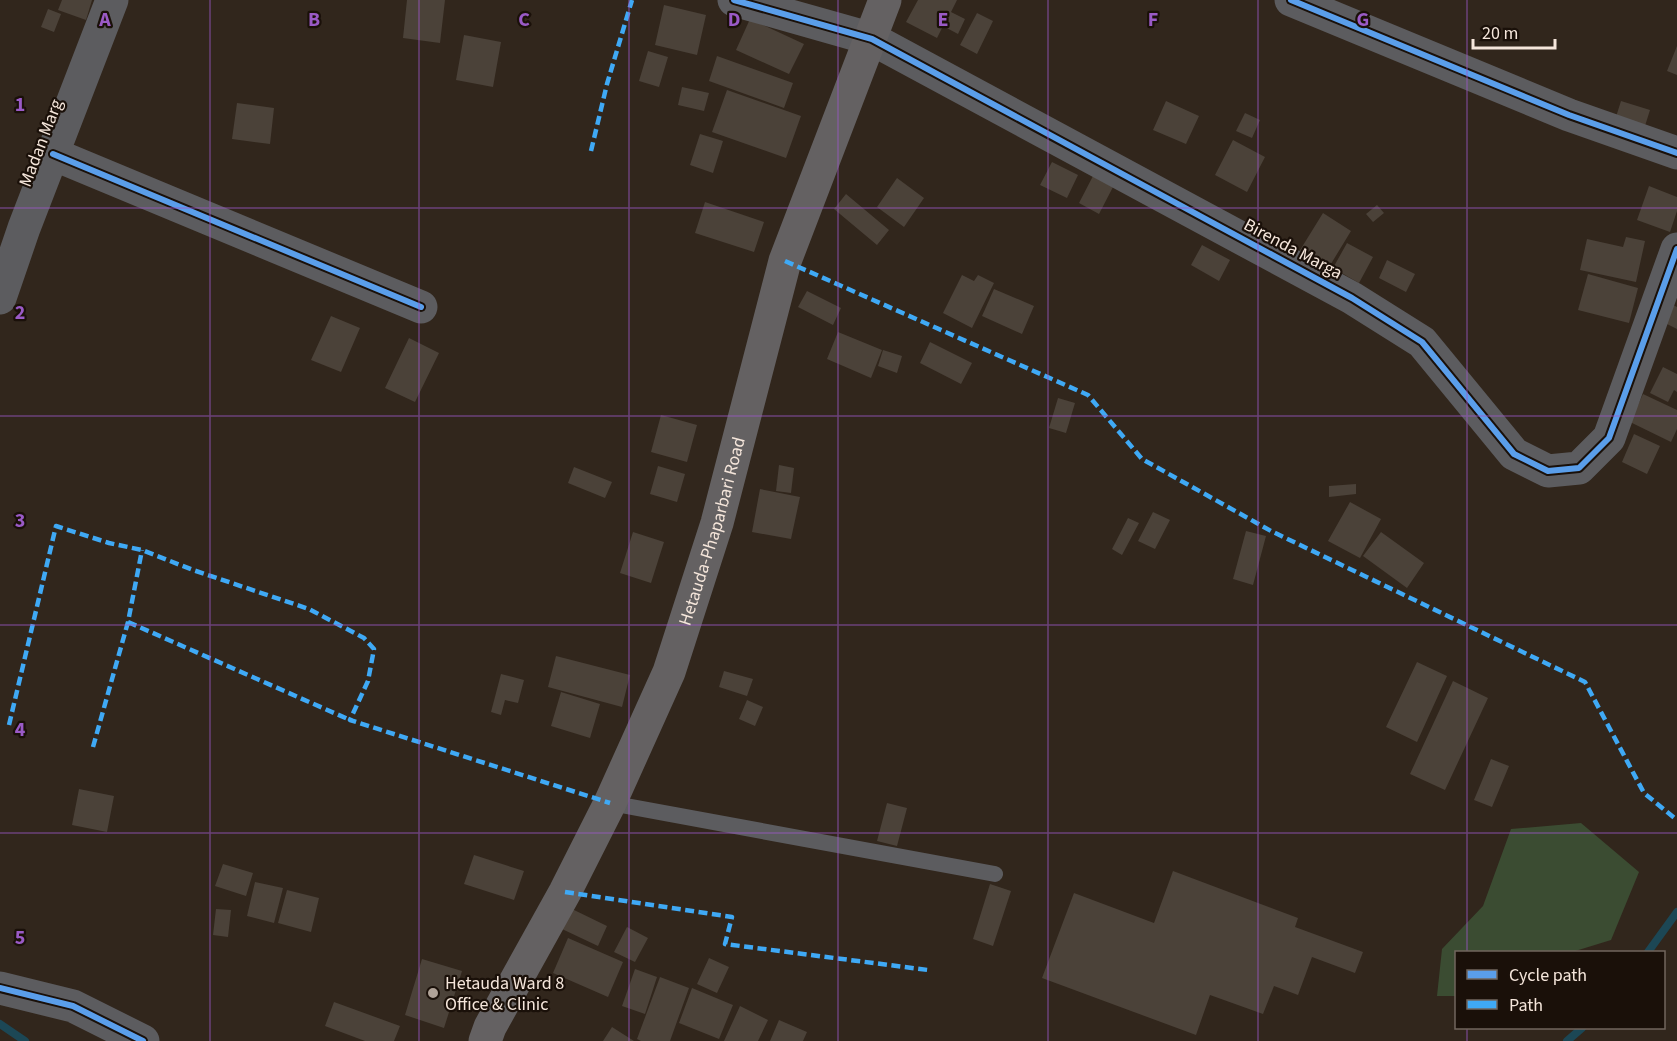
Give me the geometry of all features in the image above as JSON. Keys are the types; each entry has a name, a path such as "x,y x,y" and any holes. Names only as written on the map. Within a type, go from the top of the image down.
{"highway":[{"name":"Hetauda-Phaparbari Road","path":"485,1041 490,1027 565,892 610,803 669,672 717,523 785,261 872,39 885,0"}],"street":[{"name":"Madan Marg","path":"0,298 112,0"},
{"name":"Birenda Marga","path":"734,0 872,39 1352,298 1422,342 1514,454 1548,471 1579,468 1608,438 1677,249"},
{"path":"1291,0 1569,115 1677,153"},
{"path":"53,154 420,307"},
{"path":"0,988 73,1006 143,1041"}],"lane":[{"path":"610,803 995,874"}],"green space":[{"path":"1581,823 1639,872 1611,940 1575,951 1455,951 1455,996 1437,996 1442,949 1483,906 1511,829"}],"building":[{"path":"62,0 92,0 86,20 58,10"},
{"path":"407,0 445,0 440,43 403,38"},
{"path":"918,0 957,0 951,12 965,19 958,34 943,26 937,38 906,22"},
{"path":"664,5 706,15 697,55 655,45"},
{"path":"48,9 61,14 54,32 41,27"},
{"path":"977,13 993,21 977,54 960,45"},
{"path":"750,19 804,44 789,74 736,50"},
{"path":"464,35 501,42 493,87 456,80"},
{"path":"1677,46 1677,75 1667,71"},
{"path":"648,51 668,57 659,87 639,81"},
{"path":"717,56 793,83 784,108 709,81"},
{"path":"682,87 709,93 704,111 678,105"},
{"path":"727,90 801,116 786,158 712,132"},
{"path":"1166,101 1199,116 1186,144 1153,130"},
{"path":"1621,101 1650,110 1644,129 1615,120"},
{"path":"237,103 274,108 270,144 232,139"},
{"path":"1245,113 1260,120 1252,138 1236,131"},
{"path":"700,134 723,141 713,173 690,165"},
{"path":"1233,140 1265,157 1247,192 1215,175"},
{"path":"1052,162 1078,175 1067,198 1040,185"},
{"path":"1093,176 1113,187 1099,214 1079,203"},
{"path":"897,178 924,198 904,227 877,207"},
{"path":"1649,186 1677,197 1677,211 1670,232 1637,220"},
{"path":"846,194 889,230 877,245 834,209"},
{"path":"705,202 764,222 754,252 695,233"},
{"path":"1377,205 1384,213 1373,222 1366,214"},
{"path":"1323,213 1351,231 1326,272 1297,255"},
{"path":"1626,237 1645,241 1636,282 1580,270 1587,239 1623,247"},
{"path":"1347,243 1373,257 1359,283 1333,268"},
{"path":"1202,245 1230,260 1219,281 1191,265"},
{"path":"1387,260 1415,274 1406,292 1379,278"},
{"path":"1588,274 1638,288 1629,323 1578,310"},
{"path":"962,275 974,281 978,275 994,283 972,328 943,313"},
{"path":"994,289 1034,306 1022,334 982,316"},
{"path":"807,291 841,308 833,325 798,307"},
{"path":"1673,305 1677,307 1677,329 1665,323"},
{"path":"331,316 360,328 341,372 311,360"},
{"path":"838,332 882,350 871,378 827,359"},
{"path":"409,338 439,353 415,402 385,388"},
{"path":"930,342 972,363 961,384 920,363"},
{"path":"883,350 902,356 897,373 878,366"},
{"path":"1663,367 1677,374 1677,392 1674,390 1668,402 1650,393"},
{"path":"1643,394 1677,410 1677,429 1671,442 1630,422"},
{"path":"1058,398 1075,403 1066,433 1049,428"},
{"path":"661,415 697,425 687,462 651,452"},
{"path":"1634,434 1660,446 1647,474 1622,462"},
{"path":"779,465 794,468 791,493 776,491"},
{"path":"658,466 685,474 677,502 650,494"},
{"path":"574,467 612,482 605,498 568,483"},
{"path":"1356,484 1356,494 1329,497 1329,486"},
{"path":"760,489 800,497 791,539 752,532"},
{"path":"1350,502 1381,519 1360,558 1328,541"},
{"path":"1153,512 1170,520 1155,549 1138,541"},
{"path":"1128,518 1139,523 1122,555 1112,549"},
{"path":"1246,531 1266,536 1253,585 1233,579"},
{"path":"633,532 664,542 651,583 620,573"},
{"path":"1381,532 1424,563 1407,588 1363,556"},
{"path":"556,656 630,675 622,707 548,687"},
{"path":"1417,662 1447,676 1417,742 1386,727"},
{"path":"724,671 753,679 747,696 719,687"},
{"path":"501,674 524,680 518,703 505,700 501,715 491,712"},
{"path":"1453,681 1488,698 1445,790 1410,774"},
{"path":"561,692 600,704 590,738 551,726"},
{"path":"747,700 763,707 755,726 739,719"},
{"path":"1491,759 1509,766 1492,807 1474,800"},
{"path":"79,789 114,796 107,832 72,825"},
{"path":"887,803 907,808 897,846 877,841"},
{"path":"474,855 524,871 514,900 464,884"},
{"path":"223,864 253,873 246,896 215,886"},
{"path":"1173,871 1298,918 1295,927 1363,952 1355,973 1312,957 1298,995 1274,986 1263,1014 1210,995 1196,1035 1042,978 1074,893 1154,923"},
{"path":"255,882 283,888 274,923 247,916"},
{"path":"990,884 1011,891 993,946 973,939"},
{"path":"287,890 319,898 311,932 278,923"},
{"path":"216,909 231,910 228,937 213,935"},
{"path":"572,909 607,926 598,946 562,929"},
{"path":"627,927 648,938 635,962 614,952"},
{"path":"568,938 623,962 608,997 553,973"},
{"path":"709,958 729,967 717,993 697,984"},
{"name":"Hetauda Ward 8 Office & Clinic","path":"422,959 462,971 444,1028 405,1015"},
{"path":"635,969 657,977 645,1014 622,1006"},
{"path":"660,977 689,988 670,1041 641,1041 637,1039"},
{"path":"692,988 733,1005 719,1039 679,1023"},
{"path":"334,1002 400,1026 394,1041 365,1041 325,1026"},
{"path":"740,1006 768,1020 758,1041 724,1041"},
{"path":"779,1020 807,1032 803,1041 770,1041"},
{"path":"612,1027 634,1041 603,1041"}],"waterway":[{"path":"1649,951 1677,912"},
{"path":"0,1024 25,1041"},
{"path":"1567,1041 1581,1029"}],"marked path":[{"path":"591,151 607,84 632,0"},
{"path":"785,261 1088,395 1142,459 1271,531 1585,682 1644,793 1677,820"},
{"path":"9,725 56,526 109,543 142,550 193,570 309,609 364,638 374,649 368,681 350,720 610,803"},
{"path":"93,747 128,622 142,550"},
{"path":"128,622 350,720"},
{"path":"565,892 732,917 725,944 928,970"}],"cycle path":[{"path":"734,0 872,39 1352,298 1422,342 1514,454 1548,471 1579,468 1609,438 1677,249"},
{"path":"1291,0 1569,115 1677,153"},
{"path":"53,154 421,307"},
{"path":"0,988 73,1006 143,1041"}],"place":[{"name":"Hetauda Ward 8 Office & Clinic","path":"433,993"}]}
